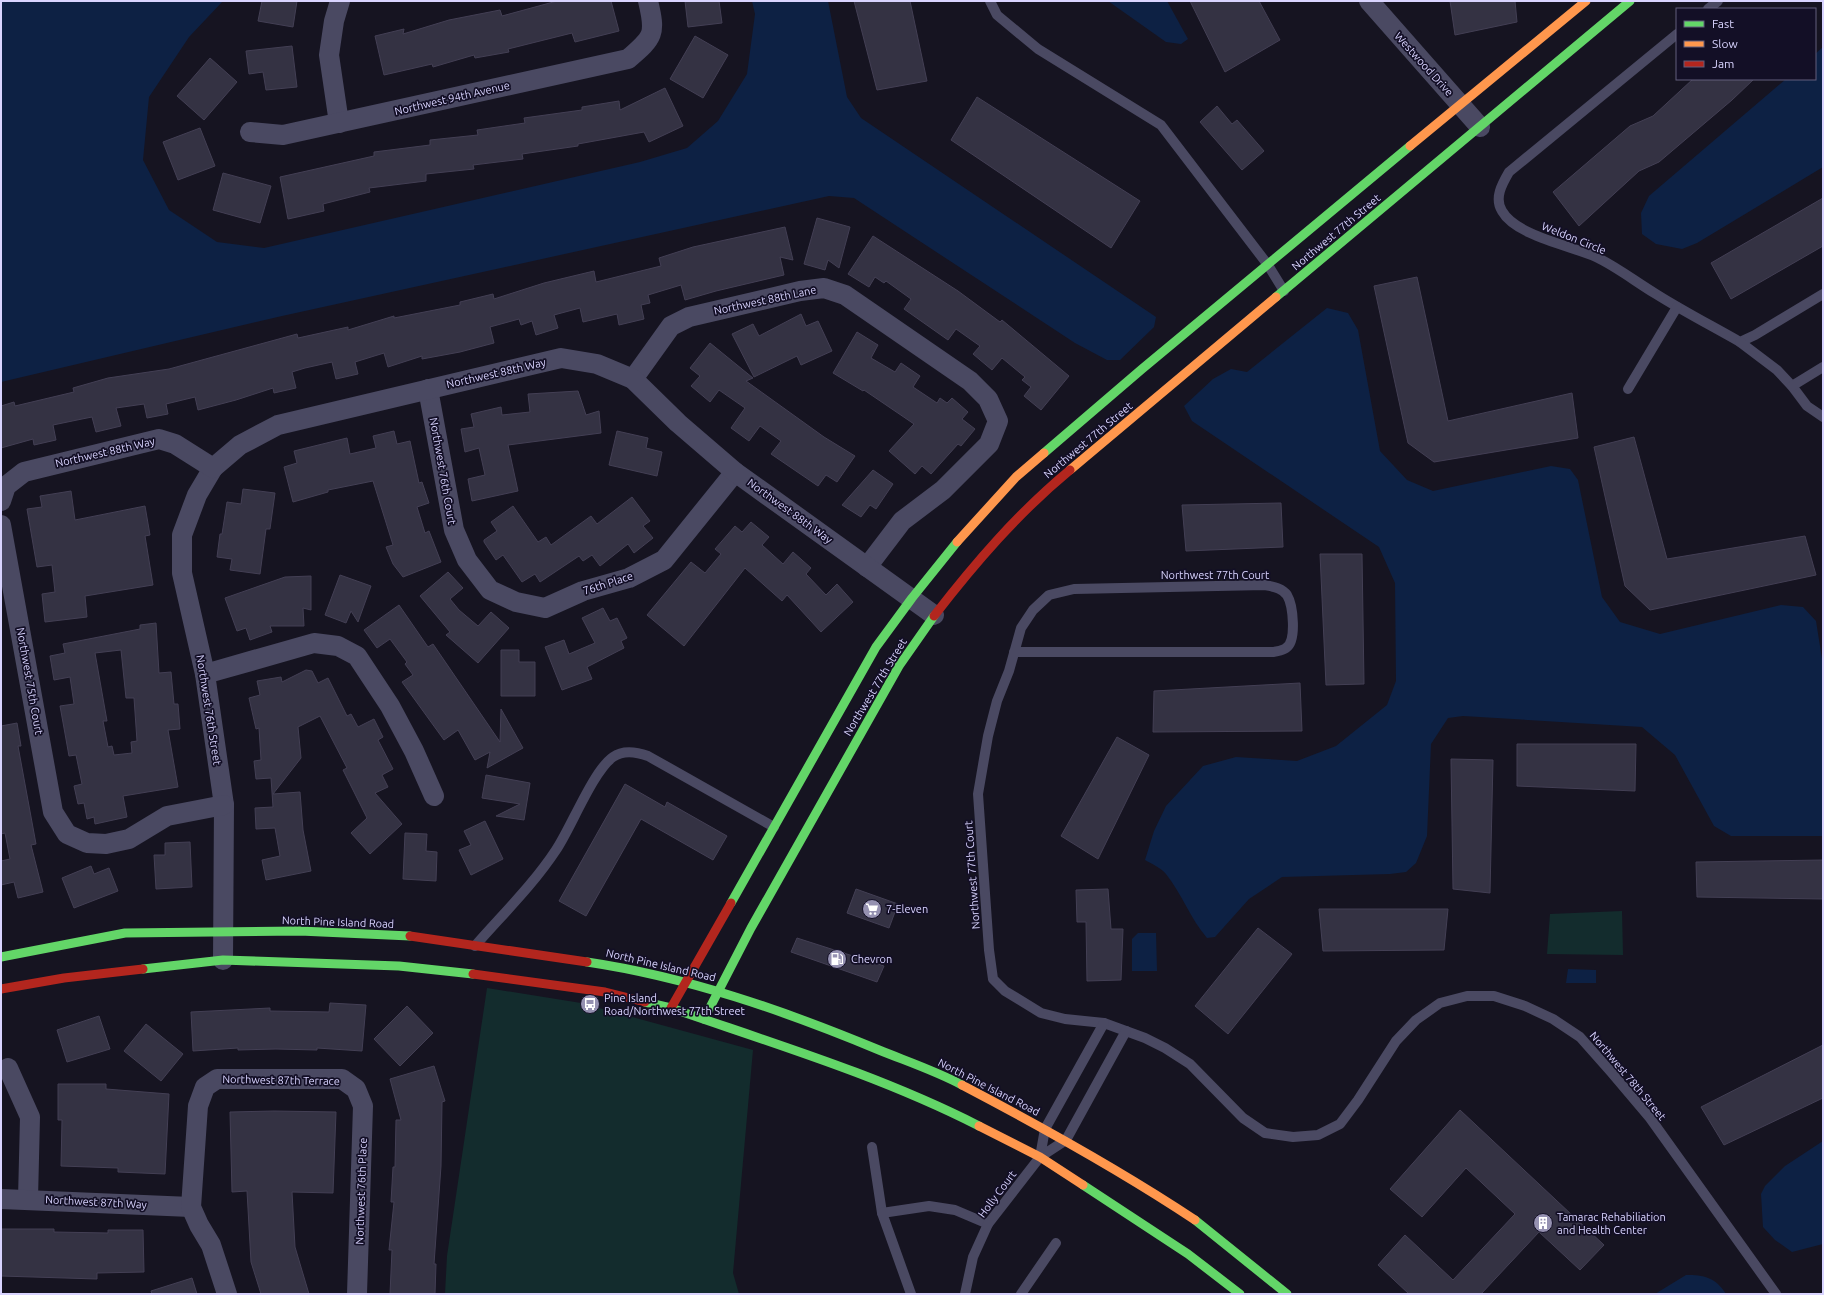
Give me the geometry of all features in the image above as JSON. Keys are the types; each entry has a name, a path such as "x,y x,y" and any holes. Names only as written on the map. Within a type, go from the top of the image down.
{"street":[{"path":"338,123 329,55 334,20 340,1"},
{"name":"Northwest 94th Avenue","path":"250,132 283,135 628,59 648,42 654,24 648,1"},
{"name":"Westwood Drive","path":"1369,1 1480,126"},
{"name":"Northwest 77th Street","path":"671,1008 777,828 876,647 912,598 966,531 1016,477 1586,1"},
{"name":"Northwest 77th Street","path":"704,1019 798,837 899,666 934,615 987,550 1038,497 1630,1"},
{"name":"Northwest 88th Lane","path":"633,379 671,326 689,316 800,291 824,288 845,295 970,381 988,399 998,421 989,444 943,490 902,521 867,567"},
{"name":"Northwest 88th Way","path":"4,493 24,472 160,439 175,444 213,468 240,445 278,425 561,358 597,364 633,379 678,423 735,472 934,615"},
{"name":"Northwest 76th Court","path":"428,389 454,530 467,560 490,590"},
{"name":"Northwest 76th Street","path":"213,468 197,495 182,536 182,573 205,674 224,805 223,960"},
{"name":"76th Place","path":"490,590 516,602 544,608 583,591 629,578 664,560 735,472"},
{"name":"Northwest 75th Court","path":"1,525 54,812 67,834 87,843 106,844 129,839 167,816 224,805"},
{"path":"205,674 314,643 338,646 358,656 390,706 414,751 434,796"},
{"name":"North Pine Island Road","path":"1,957 125,933 300,931 408,936 608,965 686,981 719,991 848,1037 959,1083 1066,1140 1153,1192 1200,1224 1287,1294"},
{"path":"1,990 64,978 223,960 414,968 505,978 605,992 671,1008 888,1084 946,1109 1040,1157 1188,1254 1240,1294"},
{"path":"8,1068 30,1117 28,1199"},
{"name":"Northwest 87th Terrace","path":"191,1207 198,1106 204,1087 217,1079 342,1079 356,1089"},
{"name":"Northwest 76th Place","path":"356,1089 363,1106 357,1294"},
{"name":"Northwest 87th Way","path":"1,1199 191,1207"},
{"path":"191,1207 199,1225 211,1245 228,1294"}],"lane":[{"path":"990,1 997,15 1038,49 1161,125 1268,265 1284,291"},
{"path":"1709,8 1718,1"},
{"name":"Weldon Circle","path":"1676,35 1509,172 1500,186 1499,197 1502,211 1514,223 1542,238 1597,258 1677,307 1740,342 1777,370 1792,386 1807,406 1823,418"},
{"path":"1740,342 1755,335 1823,294"},
{"path":"1628,389 1677,307"},
{"path":"1792,386 1823,367"},
{"name":"Northwest 77th Court","path":"1014,652 1274,652 1286,648 1292,640 1292,605 1286,594 1278,587 1265,585 1074,589 1049,595 1033,610 1021,628 1014,652 1009,671 997,701 982,768 978,794 989,950 993,979 1004,991 1041,1012 1065,1019 1104,1023"},
{"path":"474,946 539,873 556,850 600,772 613,757 620,753 630,752 648,756 777,828"},
{"name":"Northwest 78th Street","path":"1104,1023 1165,1048 1190,1064 1243,1118 1265,1133 1293,1137 1318,1135 1340,1124 1358,1100 1396,1041 1416,1020 1440,1003 1467,996 1494,996 1525,1006 1553,1019 1580,1037 1611,1072 1650,1118 1776,1294"},
{"path":"1040,1157 1045,1129 1104,1023"},
{"path":"1040,1157 1066,1140 1126,1031"},
{"path":"872,1147 882,1213 911,1294"},
{"name":"Holly Court","path":"965,1294 973,1257 988,1224 1040,1157"},
{"path":"882,1213 929,1206 955,1210 988,1224"},
{"path":"1021,1294 1056,1243"}],"green space":[{"path":"1622,911 1623,955 1547,954 1550,914"},
{"path":"487,988 581,1003 753,1050 733,1273 739,1294 445,1294 447,1256"}],"water":[{"path":"1,1 223,1 189,37 149,97 143,160 169,210 217,242 264,248 640,162 687,148 718,121 747,74 755,14 752,1 828,1 847,97 861,118 1156,317 1154,327 1120,360 1107,360 1075,343 854,198 829,196 282,316 1,382"},
{"path":"1108,1 1167,1 1188,39 1181,44 1166,42"},
{"path":"1823,47 1823,167 1697,243 1682,249 1656,244 1642,234 1641,213 1649,196 1785,80 1816,80 1816,53"},
{"path":"1327,308 1348,313 1358,330 1380,451 1407,480 1433,491 1551,466 1570,469 1578,480 1602,597 1620,622 1660,634 1781,605 1803,607 1816,621 1823,665 1823,836 1731,836 1714,826 1675,755 1642,727 1463,716 1448,718 1431,744 1427,836 1416,863 1406,872 1390,874 1282,877 1249,899 1215,937 1207,938 1166,874 1145,860 1154,831 1166,806 1203,766 1236,757 1297,761 1336,746 1387,705 1396,681 1395,583 1379,547 1192,421 1184,406 1213,379 1231,369 1247,372"},
{"path":"1138,933 1156,933 1157,971 1132,971 1132,939"},
{"path":"1568,969 1596,970 1596,983 1566,983"},
{"path":"1823,1141 1823,1244 1792,1252 1775,1240 1763,1227 1761,1194 1765,1186 1785,1166"},
{"path":"1686,1275 1709,1278 1718,1284 1726,1294 1655,1294"}],"building":[{"path":"262,1 297,1 293,27 258,21"},
{"path":"557,1 611,1 619,31 575,42 572,33 508,49 509,52 475,58 474,55 433,67 432,64 384,75 375,36 404,29 403,34 449,20 500,10 502,16"},
{"path":"685,1 719,1 722,23 688,27"},
{"path":"854,1 910,1 927,81 877,90"},
{"path":"1190,1 1259,1 1280,40 1225,72"},
{"path":"1450,1 1515,1 1517,22 1455,35"},
{"path":"695,36 728,55 703,98 670,79"},
{"path":"292,46 297,87 266,90 263,72 249,74 246,51"},
{"path":"210,58 237,82 204,120 177,96"},
{"path":"1692,80 1753,80 1732,100 1659,162 1639,171 1579,226 1553,192 1630,126 1653,116"},
{"path":"665,88 683,126 649,142 644,132 578,144 578,146 522,154 523,159 473,165 474,169 426,174 426,181 369,188 370,192 323,204 324,211 288,219 280,177 374,156 374,152 430,145 430,140 478,135 477,130 525,123 524,118 582,110 582,107 619,101 620,110"},
{"path":"977,97 1140,201 1111,248 951,140"},
{"path":"1217,106 1232,124 1237,120 1264,151 1242,170 1200,122"},
{"path":"200,128 215,166 178,180 163,142"},
{"path":"223,173 271,186 260,223 213,210"},
{"path":"1823,198 1823,246 1731,299 1711,263"},
{"path":"817,218 850,227 839,268 828,260 825,270 804,264"},
{"path":"785,227 793,260 780,257 784,275 685,300 681,285 648,295 650,303 641,305 644,319 619,325 617,314 583,322 580,308 554,315 558,328 536,335 532,321 521,325 519,319 490,327 494,343 460,352 422,359 422,356 388,367 384,353 355,362 358,374 336,379 332,362 292,372 296,388 274,393 273,388 198,410 195,397 166,404 168,414 147,418 144,404 116,408 121,426 96,432 92,417 53,425 56,440 34,445 33,439 1,448 1,406 14,402 15,406 74,392 73,388 108,378 169,369 297,334 298,338 348,327 348,330 394,316 394,318 460,305 460,302 493,294 494,299 544,283 594,271 596,282 661,266 659,258 693,247"},
{"path":"873,236 958,291 1000,322 1002,320 1069,376 1041,410 1024,396 1031,387 1022,380 1025,377 1002,358 992,370 973,354 980,346 956,329 948,340 904,309 911,299 886,281 884,283 875,277 869,287 848,274"},
{"path":"1417,277 1448,421 1572,393 1578,438 1434,462 1408,443 1374,286"},
{"path":"801,314 806,326 818,321 832,351 801,365 797,356 754,377 732,334 753,324 759,336"},
{"path":"857,332 878,345 871,358 895,372 901,363 920,376 913,387 937,403 940,398 947,403 952,398 968,412 962,419 975,429 961,446 958,444 931,474 922,466 915,474 889,451 914,424 864,390 863,391 833,373"},
{"path":"710,343 753,378 746,381 824,437 855,456 837,482 826,475 818,486 771,454 781,441 760,426 749,441 731,428 745,408 719,390 710,402 691,386 700,376 690,368"},
{"path":"578,391 586,415 599,411 601,433 508,445 518,491 472,501 468,479 485,475 479,448 465,452 461,429 474,427 471,414 501,407 502,415 530,412 528,394"},
{"path":"394,431 397,444 410,441 419,483 422,482 429,503 417,507 425,533 429,531 441,562 403,577 393,564 386,547 393,545 373,481 328,490 328,492 293,502 284,467 297,463 294,451 347,438 350,454 376,448 373,436"},
{"path":"617,431 648,438 646,448 662,452 657,476 609,465"},
{"path":"1634,437 1667,559 1805,536 1816,575 1650,610 1625,586 1594,447"},
{"path":"873,470 893,484 876,509 870,505 861,517 842,505"},
{"path":"243,489 275,493 270,529 266,529 260,574 230,570 232,559 217,557 227,502 241,504"},
{"path":"71,491 75,520 145,506 150,535 145,536 153,585 85,596 87,617 45,622 42,594 55,592 52,565 37,567 27,509 42,507 40,496"},
{"path":"632,497 650,521 643,526 653,538 634,553 628,544 600,566 592,555 583,561 579,556 540,582 535,574 522,582 503,555 496,560 484,542 484,540 497,531 491,522 513,506 538,542 546,537 551,545 591,516 597,524"},
{"path":"1281,503 1283,547 1186,551 1182,505"},
{"path":"751,522 769,537 762,545 783,564 793,552 811,568 806,574 826,595 837,584 853,602 821,632 787,595 782,601 745,568 684,646 647,615 691,562 705,573 721,554 715,549 735,526 742,532"},
{"path":"1320,554 1362,554 1364,684 1326,685"},
{"path":"448,572 463,588 450,599 459,610 478,626 491,612 509,628 478,663 446,635 450,632 420,596"},
{"path":"340,575 371,586 358,622 351,611 346,623 325,615"},
{"path":"311,576 311,610 303,608 304,626 270,626 272,632 250,640 246,628 237,631 225,598 285,577"},
{"path":"399,605 428,647 433,644 500,742 501,709 523,748 487,768 490,752 475,760 458,730 444,740 402,682 413,675 405,664 407,662 390,639 377,648 364,630"},
{"path":"603,608 610,621 617,618 627,638 621,641 624,648 587,667 592,679 562,690 545,647 564,640 569,654 595,643 582,618"},
{"path":"156,623 159,673 171,672 174,704 178,704 180,729 168,730 178,787 123,796 127,817 95,824 94,817 87,819 84,803 78,804 74,786 82,784 76,755 69,756 60,706 74,704 70,677 54,680 50,656 65,653 63,644 140,629 140,625","holes":["121,650 126,698 134,698 137,741 131,742 132,753 114,755 112,746 108,747 103,721 107,721 95,653"]},
{"path":"501,650 519,650 519,662 535,662 535,696 501,696"},
{"path":"306,670 312,671 318,683 328,678 347,716 351,714 358,727 374,719 383,737 378,740 393,769 382,775 388,787 375,793 402,824 370,854 351,833 367,818 343,770 347,768 320,716 298,727 301,758 273,794 300,792 303,830 311,871 266,880 262,860 280,856 275,828 256,829 255,808 273,807 271,778 256,779 254,761 261,760 259,728 256,729 249,698 260,695 257,681 281,677 282,682"},
{"path":"1300,683 1302,731 1153,732 1154,691"},
{"path":"17,723 21,746 18,746 36,844 31,845 43,892 18,898 14,882 1,885 1,861 10,859 5,833 1,834 1,726"},
{"path":"1117,737 1149,755 1098,859 1061,836"},
{"path":"1517,744 1636,744 1635,791 1517,786"},
{"path":"1451,759 1493,760 1490,893 1453,889"},
{"path":"486,775 530,783 524,820 496,816 520,804 482,798"},
{"path":"625,784 665,807 667,802 727,836 713,860 641,819 586,916 559,901"},
{"path":"485,821 503,859 471,875 459,850 471,845 464,831"},
{"path":"405,833 427,834 426,851 437,852 436,881 403,879"},
{"path":"190,842 192,887 156,889 154,855 165,855 165,843"},
{"path":"1823,860 1823,899 1697,897 1696,862"},
{"path":"91,866 94,874 109,868 118,891 74,908 62,878"},
{"name":"7-Eleven","path":"856,889 898,904 889,928 847,913"},
{"path":"1108,889 1111,929 1123,929 1121,980 1087,981 1086,922 1077,922 1076,890"},
{"path":"1319,909 1448,909 1444,950 1323,951"},
{"path":"1258,928 1292,954 1228,1034 1195,1006"},
{"name":"Chevron","path":"797,938 884,966 877,982 791,952"},
{"path":"330,1003 366,1005 362,1051 317,1048 317,1050 238,1050 238,1048 193,1051 191,1012 270,1008 270,1011 329,1012"},
{"path":"407,1006 433,1033 400,1066 374,1039"},
{"path":"99,1016 110,1049 67,1062 57,1030"},
{"path":"146,1024 183,1054 161,1081 124,1051"},
{"path":"1823,1045 1823,1098 1724,1145 1701,1107"},
{"path":"434,1066 445,1101 442,1102 441,1166 434,1264 436,1264 435,1294 390,1294 392,1250 389,1250 394,1202 391,1202 393,1167 395,1167 396,1120 401,1120 390,1079"},
{"path":"58,1084 106,1084 106,1089 169,1094 165,1174 118,1172 118,1168 61,1166 62,1120 58,1120"},
{"name":"Tamarac Rehabiliation and Health Center","path":"1460,1110 1604,1245 1580,1270 1539,1232 1481,1294 1409,1294 1378,1265 1405,1235 1453,1280 1515,1214 1466,1168 1422,1217 1390,1189"},
{"path":"230,1112 336,1112 333,1193 292,1192 295,1247 309,1294 261,1294 251,1262 247,1191 232,1192"},
{"path":"1,1229 54,1229 54,1232 108,1233 108,1230 143,1230 144,1272 97,1273 97,1279 1,1276"},
{"path":"192,1278 197,1294 152,1294 151,1291"}],"traffic: fast":[{"path":"1276,297 1630,1"},
{"path":"1044,453 1142,369 1410,146"},
{"path":"731,903 876,647 912,598 957,542"},
{"path":"704,1019 751,928 899,666 934,616"},
{"path":"1,957 125,933 300,931 410,936"},
{"path":"143,969 223,960 399,966 473,974"},
{"path":"587,962 625,968 699,986 736,997 844,1036 962,1085"},
{"path":"645,1002 671,1008 866,1076 942,1108 979,1126"},
{"path":"1083,1185 1188,1254 1240,1294"},
{"path":"1195,1220 1287,1294"}],"traffic: slow":[{"path":"1410,146 1586,1"},
{"path":"1070,470 1276,297"},
{"path":"957,542 1016,477 1044,453"},
{"path":"962,1085 1080,1150 1195,1220"},
{"path":"979,1126 1040,1157 1083,1185"}],"traffic: jam":[{"path":"934,616 998,539 1051,486 1070,470"},
{"path":"671,1008 731,903"},
{"path":"410,936 587,962"},
{"path":"1,989 64,978 143,969"},
{"path":"473,974 605,992 645,1002"}],"place":[{"name":"7-Eleven","path":"872,909"},
{"name":"Chevron","path":"837,959"},
{"name":"Pine Island Road/Northwest 77th Street","path":"590,1004"},
{"name":"Tamarac Rehabiliation and Health Center","path":"1543,1223"}]}
